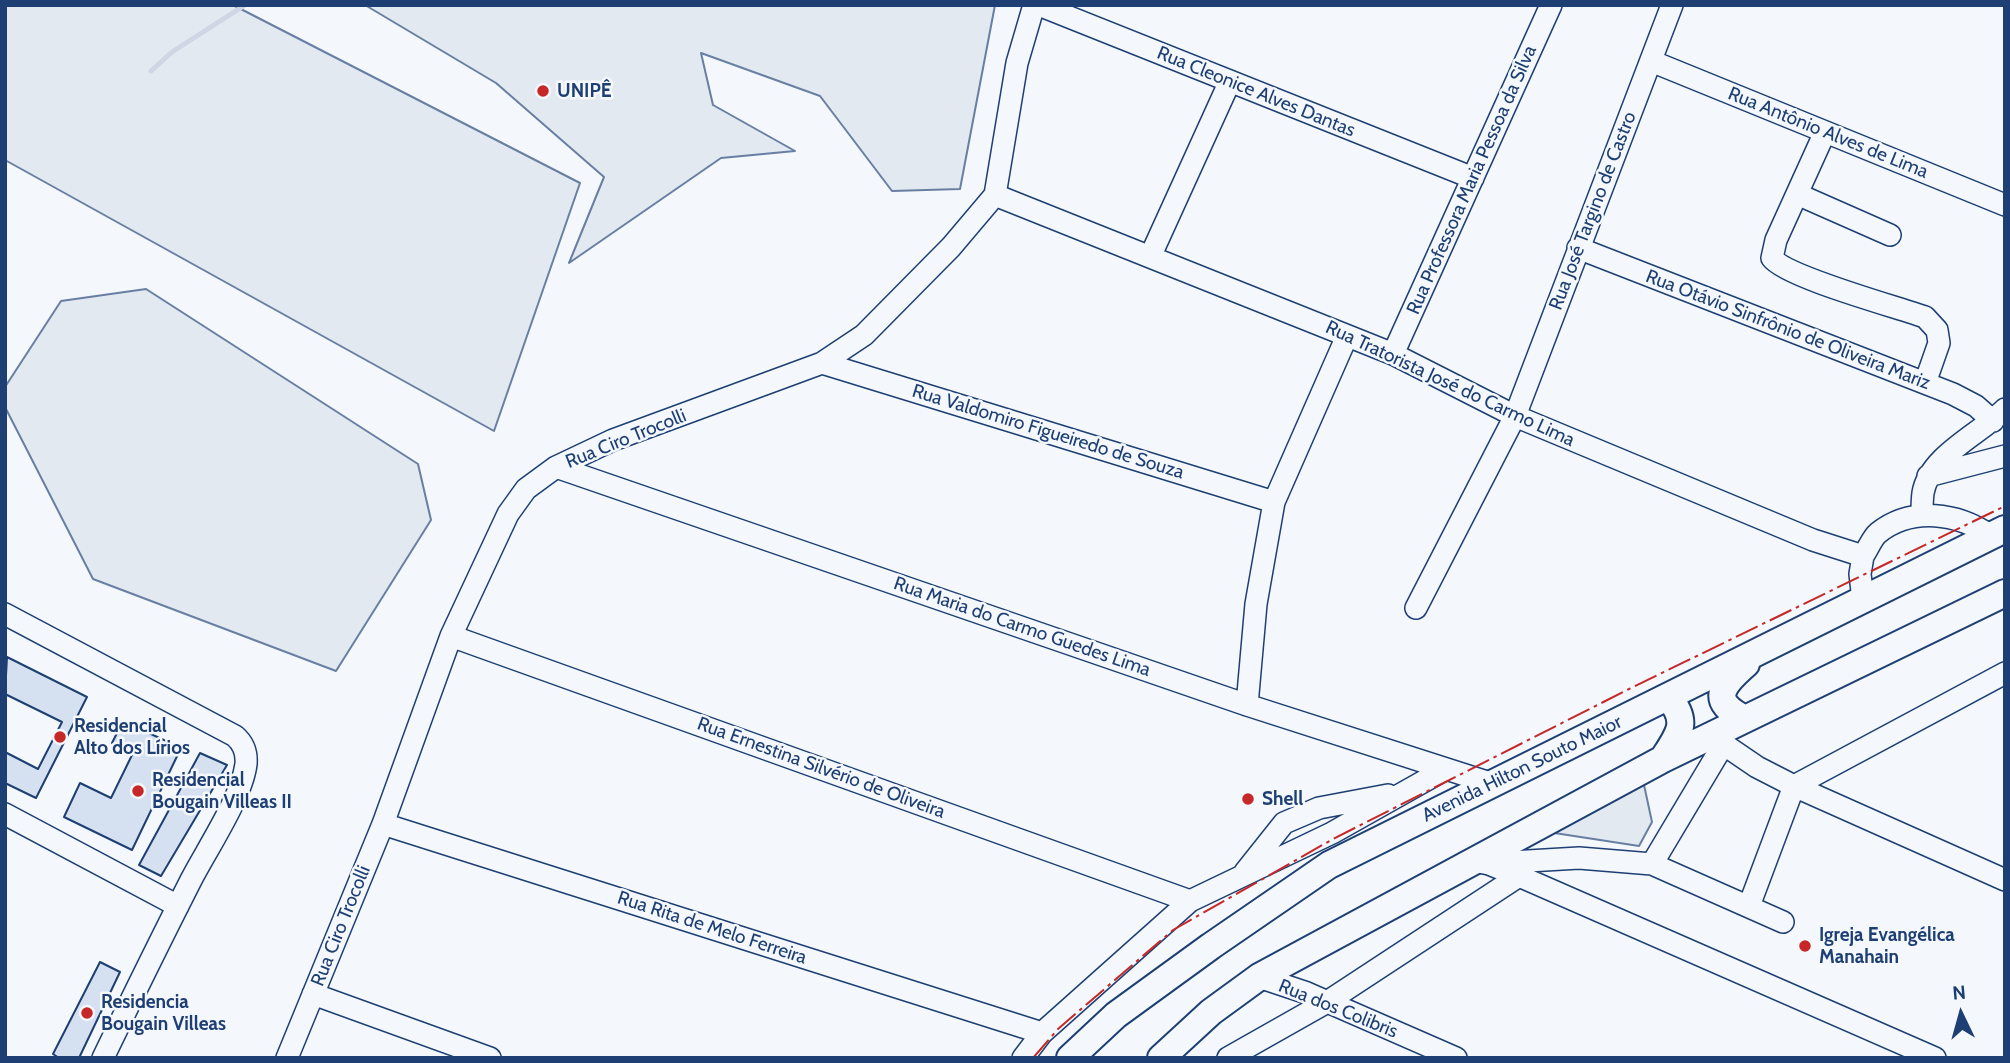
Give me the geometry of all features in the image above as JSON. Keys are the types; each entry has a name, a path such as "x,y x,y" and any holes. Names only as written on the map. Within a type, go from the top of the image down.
{"main road":[{"name":"Avenida Hilton Souto Maior","path":"1070,1058 1116,1015 1329,865 1490,783 1758,654 1998,532"},
{"path":"1161,1058 1211,1012 1259,978 1481,863 1663,759 1716,740 1745,719 2005,593"},
{"path":"1745,719 1725,706 1723,688 1728,680 1758,654"},
{"path":"1663,759 1676,739 1681,722 1678,710 1668,697"}],"street":[{"name":"Rua Cleonice Alves Dantas","path":"1037,5 1473,178"},
{"path":"995,195 1017,63 1037,5"},
{"name":"Rua Professora Maria Pessoa da Silva","path":"1393,354 1551,5"},
{"name":"Rua José Targino de Castro","path":"1416,608 1515,416 1672,5"},
{"name":"Rua Antônio Alves de Lima","path":"1651,61 2005,205"},
{"path":"1150,257 1230,81"},
{"path":"1825,132 1776,240 1772,258 1777,265 1809,278 1925,317 1937,330 1939,344 1925,383"},
{"path":"1797,194 1890,235"},
{"name":"Rua Tratorista José do Carmo Lima","path":"995,195 1393,354 1515,416 1813,540 1863,556"},
{"name":"Rua Ciro Trocolli","path":"287,1058 383,824 451,636 508,514 526,489 556,467 612,440 822,363 864,335 901,300 995,195"},
{"name":"Rua Otávio Sinfrônio de Oliveira Mariz","path":"1578,248 1925,383 1999,415"},
{"path":"1247,705 1256,604 1274,502 1347,335"},
{"name":"Rua Valdomiro Figueiredo de Souza","path":"822,363 1274,502"},
{"path":"1922,515 1923,493 1928,476 1940,460 1999,415"},
{"path":"1928,476 2005,456"},
{"name":"Rua Maria do Carmo Guedes Lima","path":"556,467 1247,705 1490,783"},
{"path":"1863,600 1860,575 1863,556 1876,534 1897,522 1922,515 1950,516 1998,532"},
{"path":"5,614 235,736 243,743 246,765 236,796 103,1058"},
{"name":"Rua Ernestina Silvério de Oliveira","path":"451,636 1190,901"},
{"path":"1749,906 1794,786 2005,673"},
{"path":"1652,864 1716,740 1757,767 1794,786 2005,880"},
{"name":"Avenida Hilton Souto Maior","path":"1023,1058 1042,1033 1190,901 1332,832 1444,770"},
{"path":"1241,876 1284,824 1319,808 1403,793"},
{"path":"5,814 178,906"},
{"name":"Rua Rita de Melo Ferreira","path":"383,824 1042,1033"},
{"path":"1481,863 1579,858 1652,864 1783,922"},
{"path":"1481,863 1519,876 1935,1058"},
{"path":"1228,1058 1326,1002 1519,876"},
{"name":"Rua dos Colibris","path":"1259,978 1326,1002 1456,1058"},
{"path":"313,994 490,1058"}],"shaded area":[{"path":"5,5 233,5 580,183 494,431 5,160"},
{"path":"365,5 995,5 960,189 892,191 820,96 701,53 713,105 795,151 721,158 569,263 604,177 496,83"},
{"path":"146,289 418,464 431,520 336,671 93,579 5,407 5,387 61,301"},
{"path":"1641,771 1652,822 1639,846 1522,828"}],"building":[{"name":"Residencial Alto dos Lírios","path":"7,657 87,697 36,798 5,783 5,752 38,769 62,722 5,694"},
{"name":"Residencial Bougain Villeas II","path":"123,721 181,748 132,850 64,817 80,783 111,798 133,753 112,743"},
{"path":"200,753 227,765 161,876 139,865"},
{"name":"Residencia Bougain Villeas","path":"100,962 120,972 79,1058 59,1058 53,1054"}],"waterway":[{"path":"151,71 172,52 245,5"}],"power":[{"path":"1033,1058 1058,1029 1173,930 1333,839 1629,689 2005,506"}],"place":[{"name":"UNIPÊ","path":"543,91"},
{"name":"Residencial Alto dos Lírios","path":"60,737"},
{"name":"Residencial Bougain Villeas II","path":"138,791"},
{"name":"Shell","path":"1248,799"},
{"name":"Igreja Evangélica Manahain","path":"1805,946"},
{"name":"Residencia Bougain Villeas","path":"87,1013"}]}
